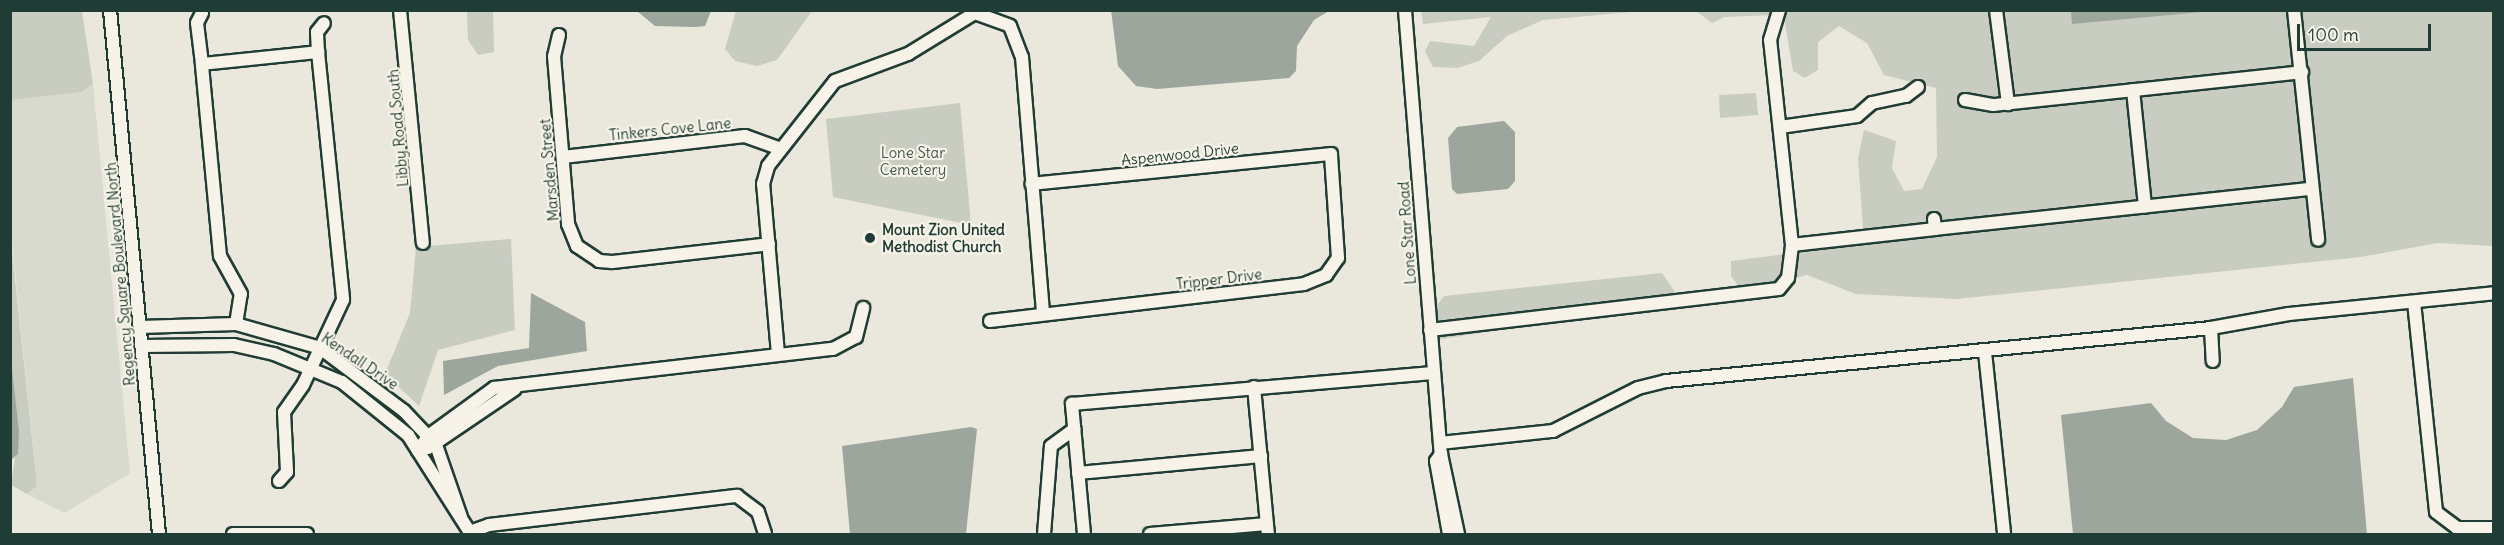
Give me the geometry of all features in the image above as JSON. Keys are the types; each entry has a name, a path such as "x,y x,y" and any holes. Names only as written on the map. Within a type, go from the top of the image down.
{"street":[{"name":"Regency Square Boulevard North","path":"110,10 159,534"},
{"name":"Libby Road South","path":"400,10 423,243"},
{"name":"Lone Star Road","path":"1405,10 1433,373 1441,449 1458,534"},
{"path":"1430,330 1771,292 1788,278 1792,245 1770,40 1779,10"},
{"path":"1995,10 2008,104"},
{"path":"2294,10 2318,240"},
{"path":"778,354 763,184 778,148 835,81 888,64 962,17 987,13 1010,26 1017,39 1043,314"},
{"path":"201,14 197,23 220,256 241,294 236,324"},
{"path":"279,481 287,472 284,412 312,368 343,300 318,52 317,32 324,23"},
{"name":"Marsden Street","path":"559,35 554,56 572,237 599,261 769,244"},
{"path":"202,64 318,52"},
{"path":"1965,100 2008,104 2302,72"},
{"path":"1780,126 1857,116 1872,103 1906,96 1918,87"},
{"path":"2133,90 2145,206"},
{"name":"Tinkers Cove Lane","path":"563,157 745,136 778,148"},
{"name":"Aspenwood Drive","path":"1032,184 1331,154"},
{"name":"Tripper Drive","path":"990,321 1304,284 1326,275 1338,258 1340,238 1331,154"},
{"path":"1792,245 1935,224 2312,189"},
{"path":"1441,449 1553,430 1638,388 1666,381 1985,352 2211,328 2493,293"},
{"path":"2414,302 2436,512 2457,528 2493,528"},
{"path":"418,450 521,386 847,344 860,327 863,308"},
{"name":"Kendall Drive","path":"140,327 236,324 320,348 368,381 432,441 461,518"},
{"path":"2211,328 2213,361"},
{"name":"Kendall Drive","path":"142,346 234,345 312,368 371,400 418,450 471,533 489,525 737,496 758,512 765,534"},
{"path":"1985,352 2004,534"},
{"path":"1084,534 1072,404 1433,373"},
{"path":"1150,534 1267,529 1254,387"},
{"path":"1044,534 1051,446 1074,429"},
{"name":"Lone Star Road","path":"1441,449 1436,461 1449,534"},
{"path":"1078,473 1261,456"},
{"path":"233,534 307,534"}],"shaded area":[{"path":"1111,10 1329,11 1314,20 1297,46 1296,71 1289,78 1157,89 1136,86 1118,66"},
{"path":"2071,10 2213,10 2213,11 2072,24"},
{"path":"637,11 711,11 705,26 695,27 655,26"},
{"path":"93,84 130,473 65,513 27,494 37,486 11,232 10,100 82,92"},
{"path":"1504,121 1515,132 1515,181 1508,189 1457,194 1452,189 1448,138 1457,127"},
{"path":"531,293 585,322 587,351 498,366 444,395 443,361 529,348"},
{"path":"11,360 19,431 18,454 11,460"},
{"path":"2353,378 2367,534 2073,534 2061,415 2151,403 2166,421 2193,438 2226,440 2257,430 2282,407 2294,387"},
{"path":"971,427 977,429 966,534 850,534 842,446"}],"green space":[{"path":"736,10 812,11 777,60 757,66 735,61 725,49"},
{"path":"1421,10 1642,11 1543,20 1507,36 1479,61 1457,68 1433,67 1425,51 1430,41 1474,46 1491,17 1423,24"},
{"path":"10,11 82,11 93,84 82,92 11,100"},
{"path":"467,11 493,11 494,52 478,55 468,40"},
{"path":"1696,11 2493,11 2493,246 2438,243 2361,257 1957,299 1856,294 1807,275 1742,291 1731,276 1731,261 1818,250 1863,228 1858,158 1864,130 1896,141 1892,168 1904,191 1922,189 1937,157 1936,88 1884,75 1867,43 1839,26 1818,42 1818,70 1805,78 1793,71 1785,23 1775,15 1724,17 1712,23"},
{"path":"1756,93 1758,115 1720,118 1719,95"},
{"name":"Lone Star Cemetery","path":"960,103 971,225 833,197 826,119"},
{"path":"10,232 37,486 27,494 11,485 19,431 10,360"},
{"path":"511,239 515,330 438,350 419,406 385,374 410,313 416,247"},
{"path":"1662,273 1681,301 1436,340 1435,308 1444,296"}],"place":[{"name":"Mount Zion United Methodist Church","path":"870,238"}]}
